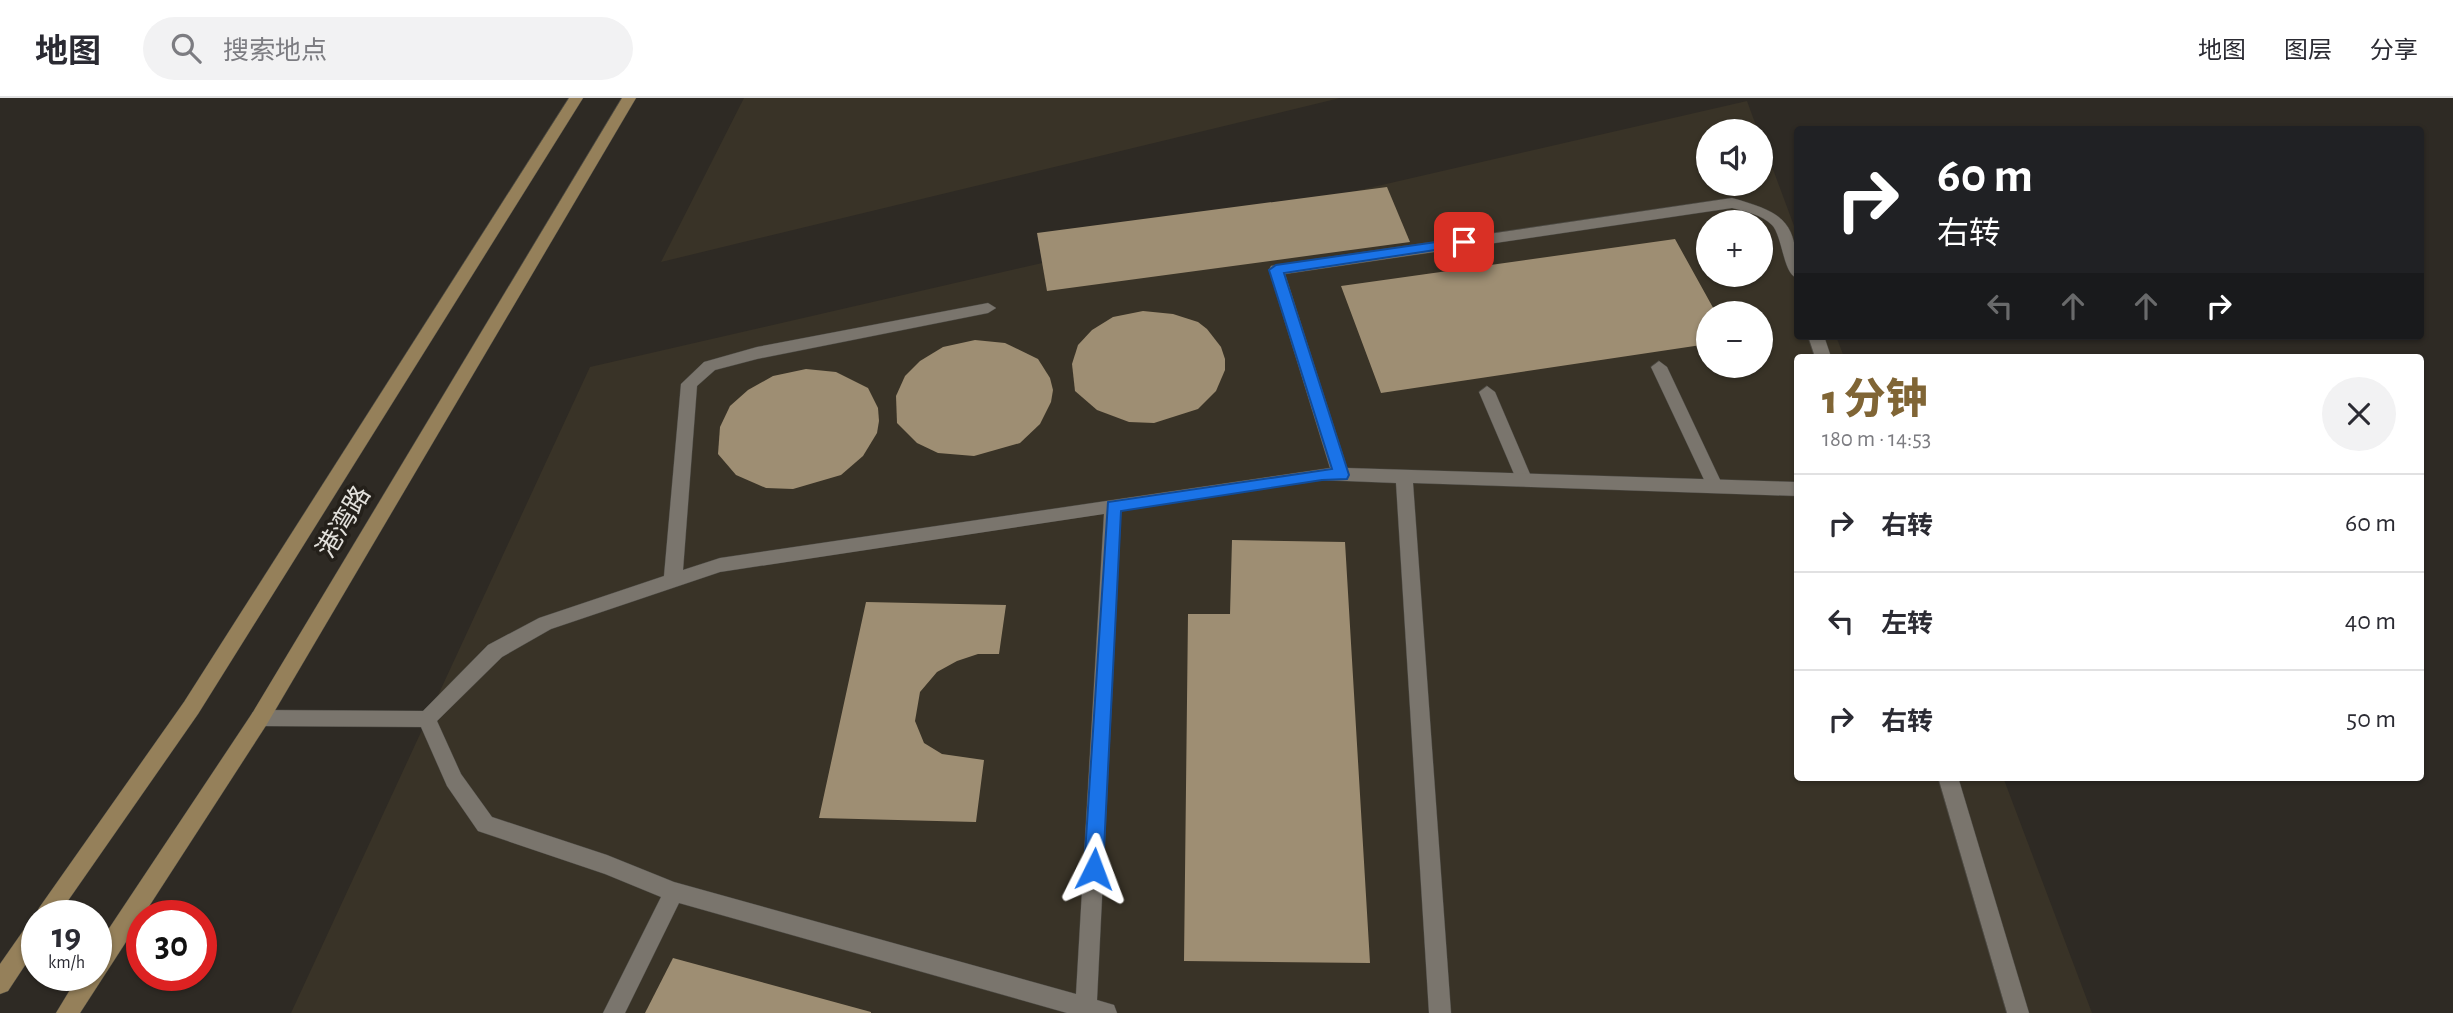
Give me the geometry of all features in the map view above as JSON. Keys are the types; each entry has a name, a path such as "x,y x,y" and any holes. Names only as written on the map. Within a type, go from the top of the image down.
{"street":[{"name":"港湾路","path":"57,900 191,708 576,98"},
{"name":"港湾路","path":"112,943 260,718 629,98"},
{"path":"1341,475 1276,270 1732,203 1766,211 1783,225 1794,263"},
{"path":"673,580 690,384 710,366 757,353 988,309"},
{"path":"1659,367 1715,486"},
{"path":"1488,392 1525,481"},
{"path":"260,718 427,719 495,651 535,629 720,565 1322,474 1794,489"},
{"path":"1404,477 1440,1013"},
{"path":"427,719 454,780 485,824 607,865 674,892 1096,1011 1113,506"},
{"path":"1949,781 2018,1013"},
{"path":"614,1013 674,892"},
{"path":"0,983 21,952"},
{"path":"66,1013 80,991"}],"shaded area":[{"path":"744,98 1340,98 661,262"},
{"path":"1747,101 1754,119 1696,119 1696,196 1773,196 1773,169 1794,226 1794,340 1838,340 1843,354 1794,354 1794,781 2005,781 2092,1013 291,1013 590,367"}],"building":[{"path":"1387,187 1410,242 1047,291 1037,233"},
{"path":"1675,239 1696,277 1696,287 1702,287 1709,301 1696,301 1696,346 1381,393 1341,286"},
{"path":"1143,311 1173,314 1198,322 1221,347 1225,359 1225,370 1216,391 1198,409 1154,423 1129,422 1097,410 1075,391 1072,364 1078,345 1092,330 1113,317"},
{"path":"975,340 1005,343 1038,359 1050,378 1053,390 1051,402 1040,424 1020,443 974,456 938,453 917,443 897,423 896,396 905,376 920,361 943,347"},
{"path":"806,369 836,372 868,388 878,408 879,421 877,433 863,456 841,475 793,489 766,488 736,475 718,454 720,427 730,406 748,390 773,376"},
{"path":"1232,540 1345,542 1370,963 1184,961 1188,614 1230,614"},
{"path":"866,602 1006,605 999,654 978,654 937,672 920,692 915,721 924,743 942,754 984,760 976,822 819,818"},
{"path":"673,958 871,1012 871,1013 645,1013"}],"route":[{"path":"1094,869 1113,506 1322,474 1341,475 1276,270 1464,242"}]}
